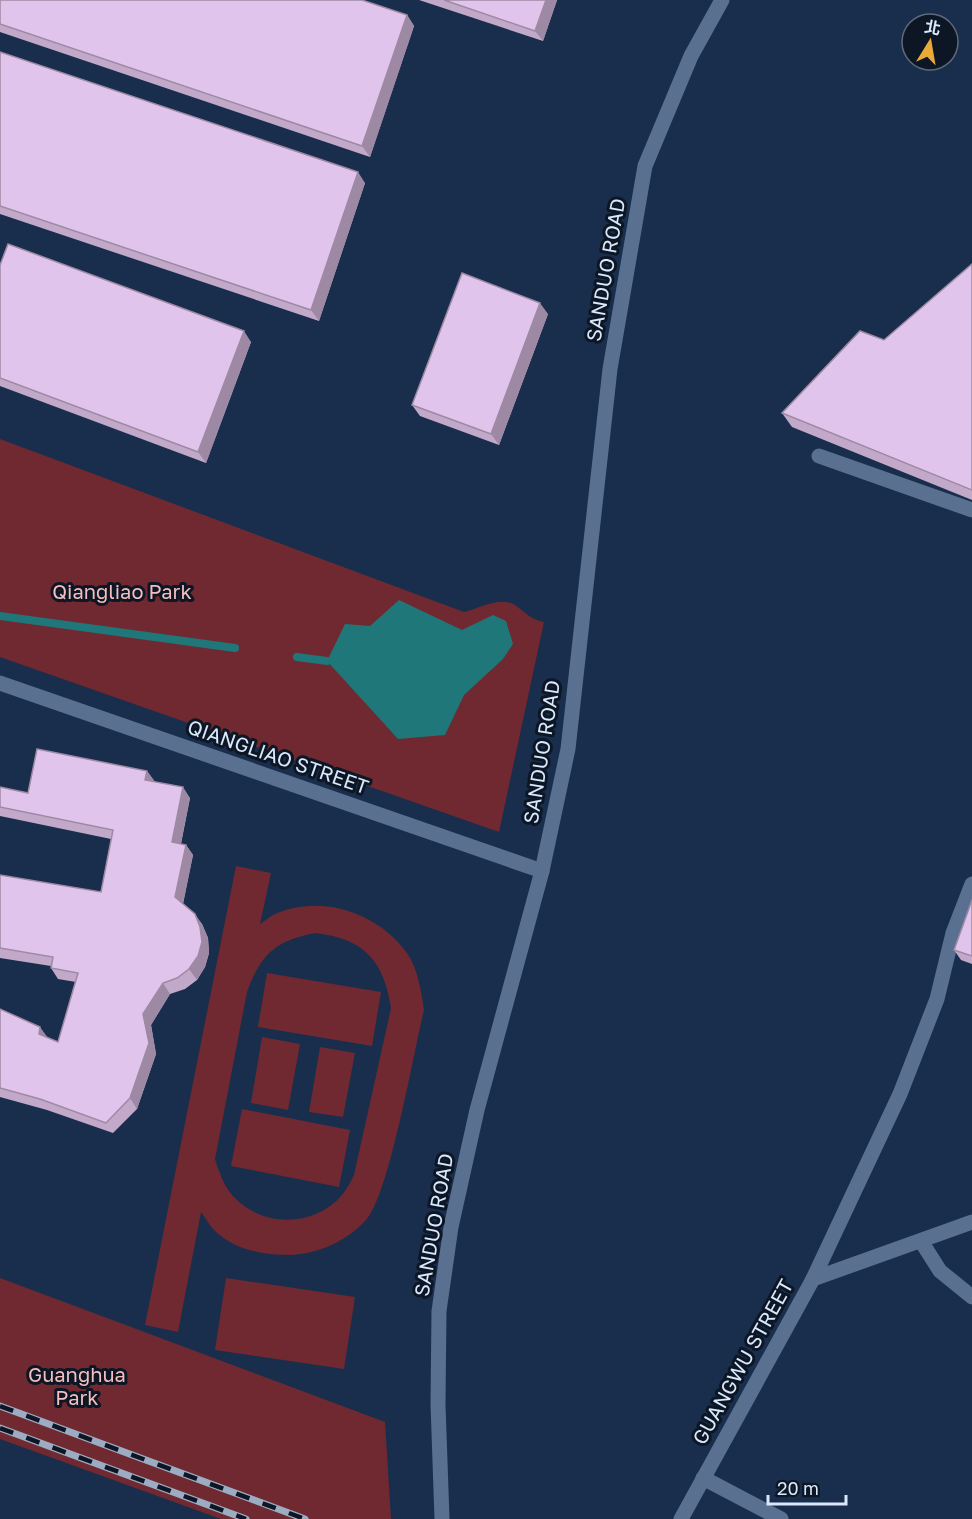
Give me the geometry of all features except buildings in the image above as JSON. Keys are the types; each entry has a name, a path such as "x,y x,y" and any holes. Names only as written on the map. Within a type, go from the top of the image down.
{"street":[{"name":"SANDUO ROAD","path":"442,1519 438,1404 439,1311 451,1227 477,1110 542,871 568,750 610,369 645,166 691,56 722,0"},
{"path":"819,456 972,510"},
{"name":"QIANGLIAO STREET","path":"0,683 542,871"},
{"path":"813,1280 900,1094 937,999 953,933 972,884"},
{"name":"GUANGWU STREET","path":"681,1519 813,1280 972,1222"},
{"path":"921,1241 940,1271 972,1297"},
{"path":"703,1478 781,1519"}],"green space":[{"name":"Qiangliao Park","path":"0,439 464,612 503,602 515,605 544,622 499,832 0,657"},
{"path":"236,866 271,873 260,924 277,913 297,907 333,907 366,918 382,928 407,953 414,966 424,1010 392,1154 375,1206 366,1220 341,1240 321,1249 290,1255 249,1250 222,1237 212,1228 201,1212 178,1332 145,1325","holes":["315,933 332,936 358,946 377,964 388,991 391,1008 354,1175 342,1195 319,1213 291,1220 276,1219 249,1209 237,1200 223,1181 215,1159 247,992 264,959 280,945 289,940"]},
{"path":"267,973 381,992 372,1046 258,1027"},
{"path":"262,1037 300,1044 288,1110 251,1103"},
{"path":"320,1047 355,1053 343,1117 309,1112"},
{"path":"242,1109 350,1130 339,1187 231,1166"},
{"name":"Guanghua Park","path":"0,1278 385,1422 391,1519 221,1519 0,1439"},
{"path":"226,1278 355,1297 344,1369 215,1350"}],"shaded area":[{"path":"399,600 462,630 493,615 506,621 513,644 503,659 464,695 445,735 398,739 327,661 345,624 370,626"}],"waterway":[{"path":"0,616 235,648"},
{"path":"297,657 327,661"}],"railway":[{"path":"0,1406 305,1519"},
{"path":"0,1428 246,1519"}]}
